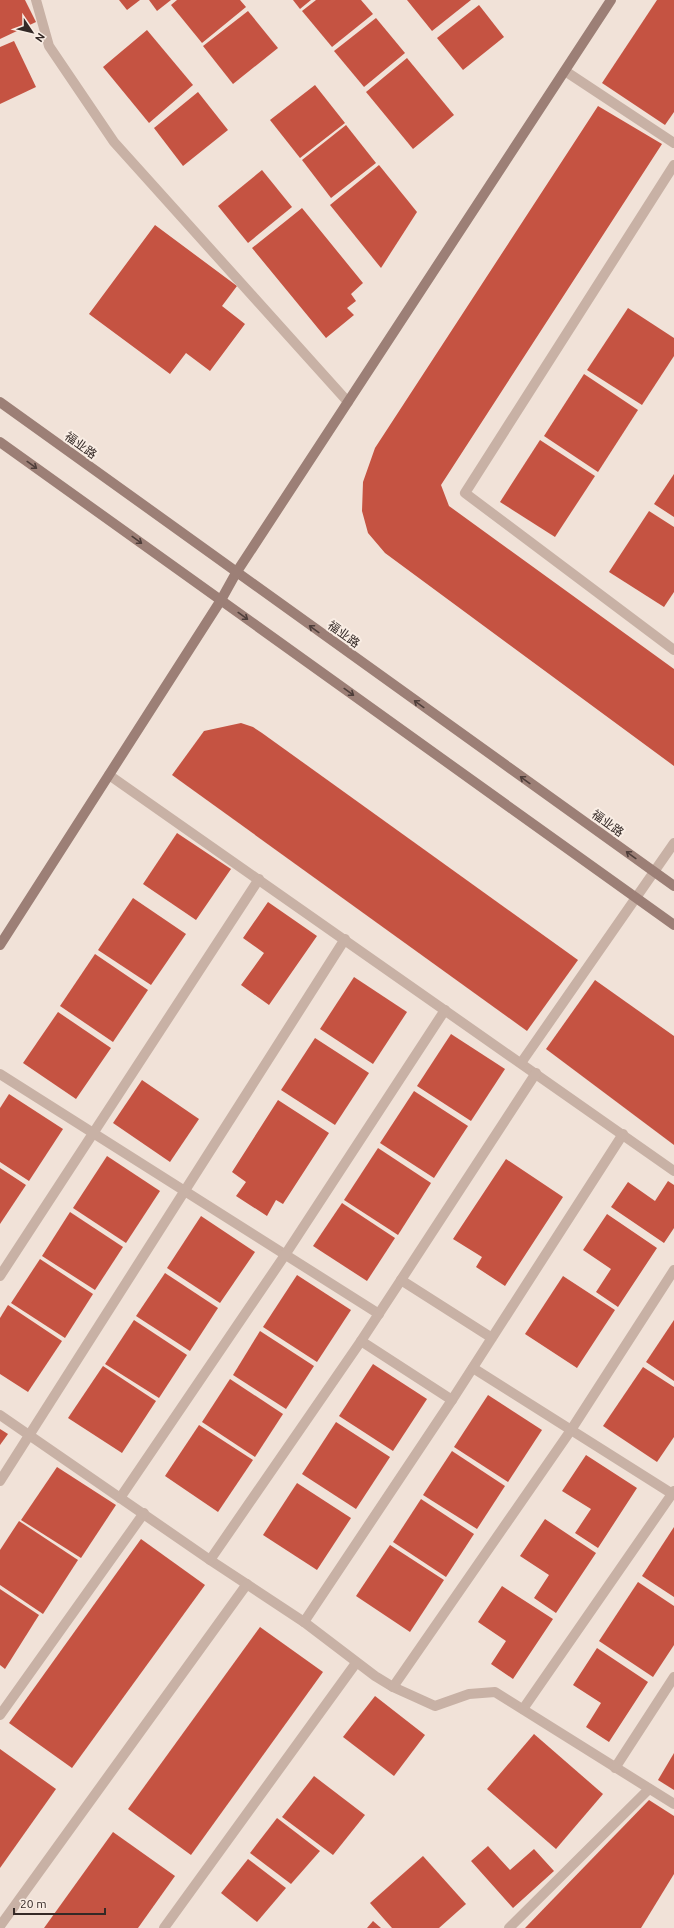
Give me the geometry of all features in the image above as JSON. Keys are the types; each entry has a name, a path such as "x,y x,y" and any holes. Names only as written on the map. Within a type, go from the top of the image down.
{"street":[{"path":"36,0 49,46 114,142 348,402"},
{"path":"0,945 221,600 236,573 611,0"},
{"path":"565,71 674,143"},
{"path":"674,165 465,493 674,650"},
{"name":"福业路","path":"0,402 236,573 674,886"},
{"path":"0,442 674,925"},
{"path":"109,775 674,1171"},
{"path":"521,1063 674,843"},
{"path":"0,1276 259,879"},
{"path":"0,1481 345,939"},
{"path":"120,1498 285,1255 445,1010"},
{"path":"210,1560 361,1341 536,1073"},
{"path":"0,1074 378,1314"},
{"path":"304,1622 452,1400 623,1134"},
{"path":"393,1687 571,1430 674,1270"},
{"path":"401,1280 492,1338"},
{"path":"361,1341 452,1400"},
{"path":"472,1368 674,1493 523,1709"},
{"path":"0,1415 29,1437 304,1622 356,1663 393,1687 435,1706 469,1694 495,1692 674,1804"},
{"path":"0,1715 144,1513"},
{"path":"0,1926 247,1584"},
{"path":"164,1928 356,1663"},
{"path":"615,1768 674,1677"},
{"path":"509,1928 649,1789"}],"building":[{"path":"0,0 25,0 36,22 0,39"},
{"path":"119,0 140,0 127,10"},
{"path":"149,0 171,0 157,11"},
{"path":"177,0 240,0 246,7 202,43 171,5"},
{"path":"293,0 311,0 300,9"},
{"path":"316,0 361,0 373,14 332,47 302,11"},
{"path":"407,0 471,0 432,31"},
{"path":"657,0 674,0 674,112 665,125 602,83"},
{"path":"479,5 504,37 463,70 437,38"},
{"path":"248,11 278,48 233,84 203,46"},
{"path":"376,18 405,53 364,87 334,51"},
{"path":"147,30 193,85 149,123 103,67"},
{"path":"14,41 36,87 0,104 0,47"},
{"path":"407,58 454,115 413,149 366,92"},
{"path":"315,85 345,123 300,158 270,120"},
{"path":"198,92 228,130 183,166 154,128"},
{"path":"598,106 662,144 441,485 449,506 674,669 674,766 385,553 368,533 362,511 363,482 375,448"},
{"path":"346,125 376,163 331,198 302,160"},
{"path":"379,165 417,212 381,268 330,205"},
{"path":"262,170 292,207 248,243 218,206"},
{"path":"302,208 363,283 351,294 356,301 347,308 354,315 326,338 252,248"},
{"path":"155,225 237,286 222,306 245,324 210,371 186,353 170,374 89,314"},
{"path":"628,308 674,338 674,356 642,405 587,370"},
{"path":"584,374 638,410 598,472 544,436"},
{"path":"540,440 595,476 555,537 500,502"},
{"path":"674,474 674,517 654,504"},
{"path":"649,511 674,527 674,592 664,607 609,572"},
{"path":"241,723 253,727 262,733 578,960 527,1031 172,775 204,731"},
{"path":"177,833 231,869 196,920 143,884"},
{"path":"133,898 186,934 151,985 98,950"},
{"path":"268,902 317,936 269,1005 241,985 264,953 243,938"},
{"path":"95,954 148,990 113,1042 60,1006"},
{"path":"354,977 407,1012 373,1064 320,1029"},
{"path":"595,980 674,1036 674,1145 546,1049"},
{"path":"58,1012 111,1048 76,1099 23,1063"},
{"path":"451,1034 505,1069 471,1121 417,1086"},
{"path":"315,1038 369,1073 335,1125 281,1090"},
{"path":"142,1080 199,1119 170,1162 113,1123"},
{"path":"414,1091 468,1126 434,1178 380,1143"},
{"path":"9,1094 63,1129 29,1181 0,1162 0,1108"},
{"path":"278,1100 329,1133 283,1204 276,1200 267,1216 236,1196 246,1182 232,1172"},
{"path":"378,1148 431,1183 398,1235 344,1200"},
{"path":"107,1156 160,1191 126,1243 73,1208"},
{"path":"506,1159 563,1197 505,1286 476,1267 482,1257 453,1239"},
{"path":"0,1168 26,1185 0,1224"},
{"path":"668,1181 674,1185 674,1228 664,1243 611,1207 628,1182 655,1201"},
{"path":"342,1203 395,1238 367,1281 313,1246"},
{"path":"70,1212 123,1247 95,1290 42,1256"},
{"path":"607,1214 657,1248 618,1307 596,1292 611,1269 583,1250"},
{"path":"201,1216 255,1252 220,1303 167,1268"},
{"path":"40,1259 93,1294 65,1338 11,1303"},
{"path":"165,1273 218,1308 190,1351 136,1316"},
{"path":"297,1275 351,1310 317,1362 263,1327"},
{"path":"563,1276 615,1310 577,1368 525,1334"},
{"path":"8,1305 62,1341 28,1392 0,1374 0,1318"},
{"path":"134,1320 187,1355 159,1398 105,1364"},
{"path":"674,1320 674,1381 646,1362"},
{"path":"260,1331 314,1366 286,1409 233,1375"},
{"path":"373,1364 427,1399 393,1451 339,1416"},
{"path":"103,1366 156,1401 122,1453 68,1418"},
{"path":"643,1367 674,1387 674,1437 657,1462 603,1426"},
{"path":"230,1379 283,1414 255,1457 202,1422"},
{"path":"488,1395 542,1430 508,1482 454,1447"},
{"path":"336,1422 390,1457 356,1509 302,1474"},
{"path":"199,1425 253,1460 218,1512 165,1476"},
{"path":"0,1429 8,1434 0,1445"},
{"path":"452,1451 505,1486 477,1529 423,1495"},
{"path":"586,1455 637,1488 598,1548 575,1533 591,1509 562,1491"},
{"path":"57,1467 116,1505 81,1558 21,1520"},
{"path":"297,1483 351,1518 317,1570 263,1535"},
{"path":"421,1499 474,1534 446,1577 393,1542"},
{"path":"545,1519 596,1553 556,1613 534,1598 549,1575 520,1556"},
{"path":"19,1521 78,1560 43,1614 0,1585 0,1550"},
{"path":"674,1527 674,1597 642,1576"},
{"path":"141,1539 205,1585 72,1768 9,1723"},
{"path":"390,1545 444,1580 410,1632 356,1596"},
{"path":"638,1582 674,1606 674,1645 653,1677 599,1641"},
{"path":"502,1586 553,1619 513,1679 491,1664 506,1641 478,1622"},
{"path":"0,1589 39,1615 5,1669 0,1665"},
{"path":"260,1627 323,1672 191,1855 128,1809"},
{"path":"597,1648 648,1682 609,1742 586,1727 601,1703 573,1685"},
{"path":"375,1696 425,1735 394,1776 343,1737"},
{"path":"534,1734 603,1794 556,1849 487,1789"},
{"path":"0,1749 56,1789 0,1868"},
{"path":"674,1753 674,1790 658,1780"},
{"path":"314,1776 365,1815 333,1855 282,1817"},
{"path":"649,1800 674,1816 674,1874 641,1928 525,1928"},
{"path":"277,1818 320,1851 291,1884 250,1853"},
{"path":"113,1832 175,1876 138,1928 44,1928"},
{"path":"488,1846 510,1870 534,1849 554,1871 513,1908 471,1861"},
{"path":"423,1856 466,1904 439,1928 392,1928 370,1903"},
{"path":"248,1859 286,1888 257,1922 221,1893"},
{"path":"373,1921 381,1928 367,1928"}]}
